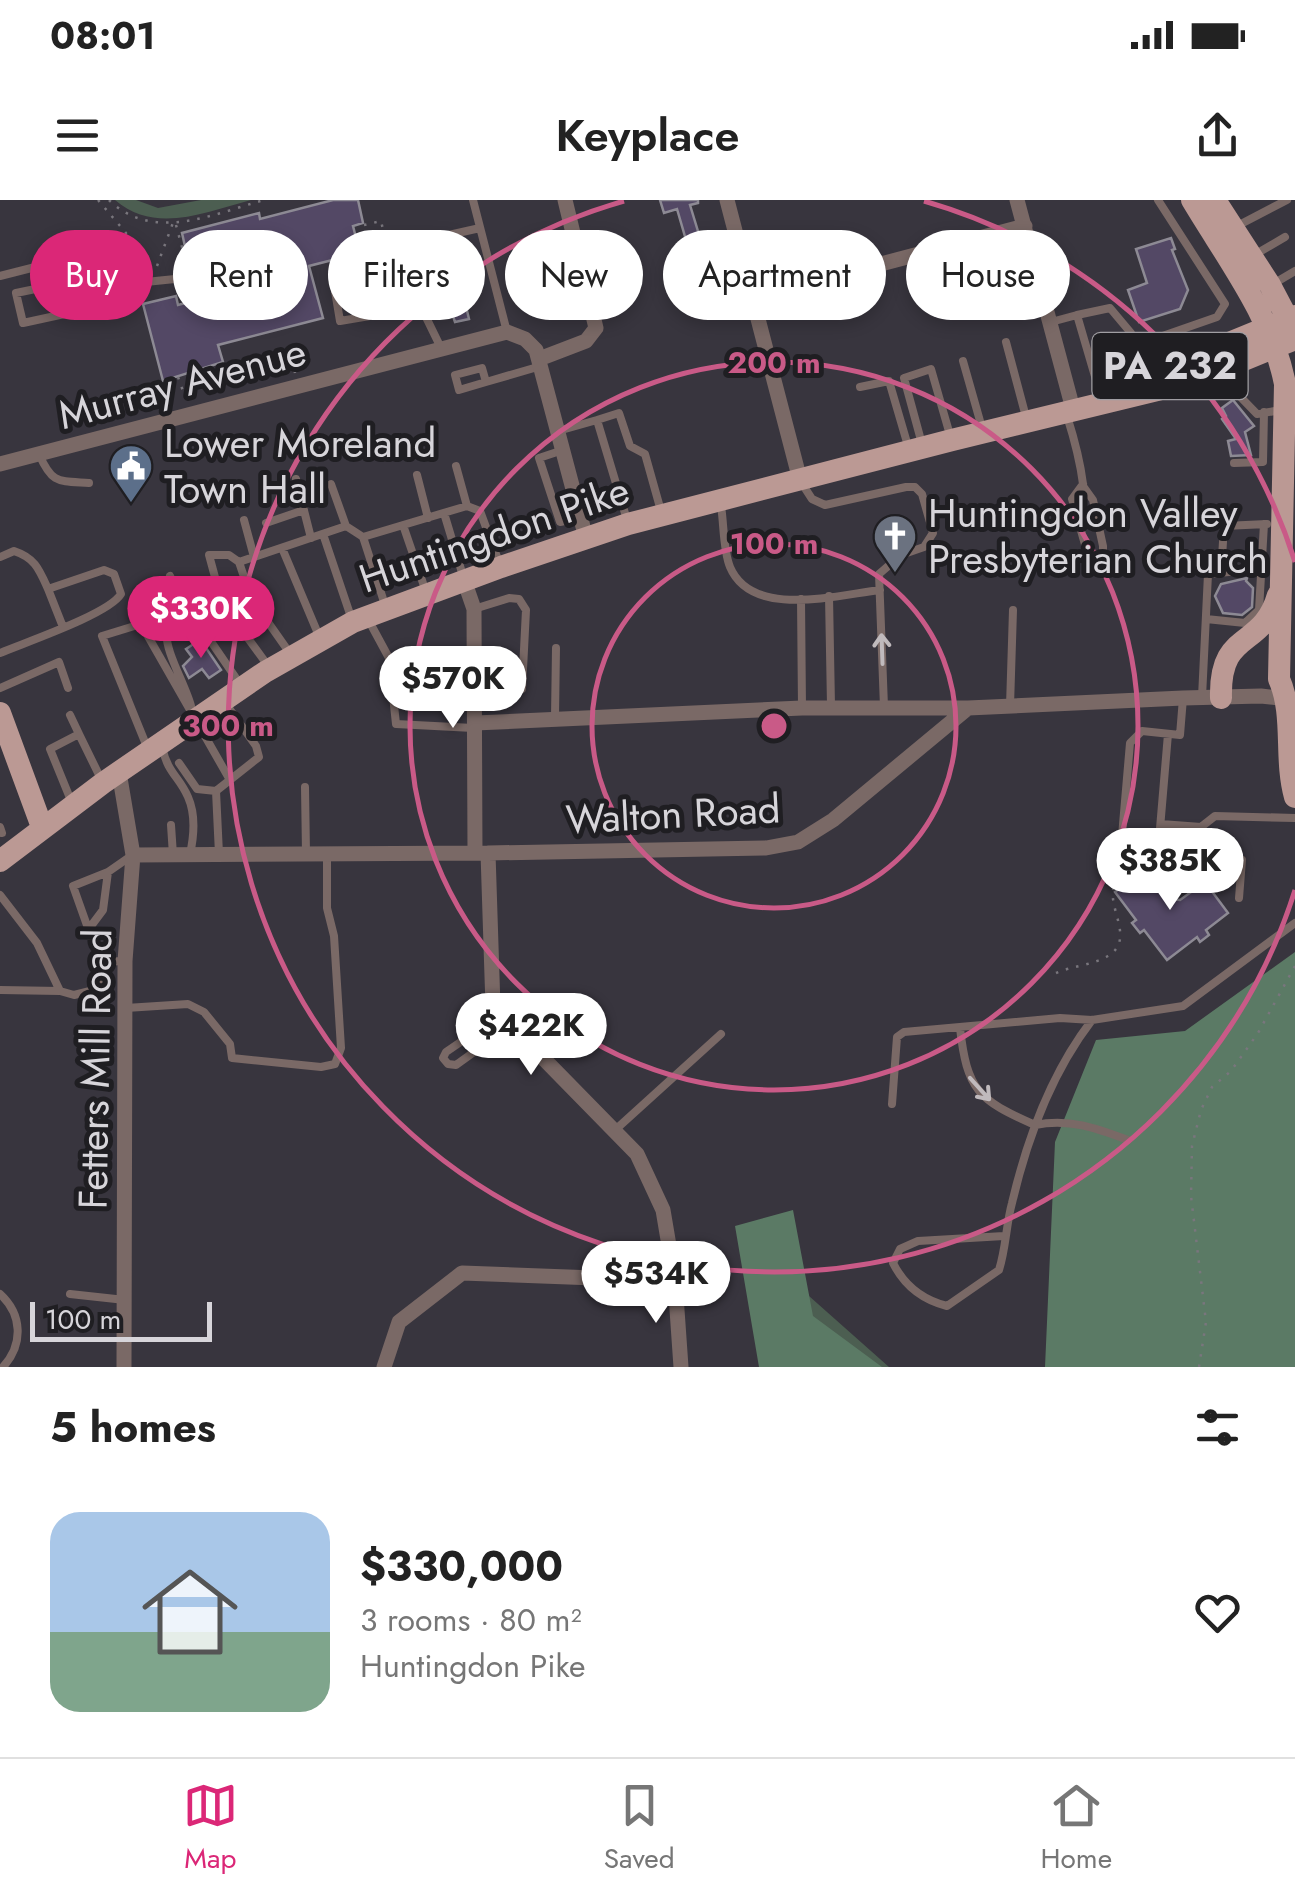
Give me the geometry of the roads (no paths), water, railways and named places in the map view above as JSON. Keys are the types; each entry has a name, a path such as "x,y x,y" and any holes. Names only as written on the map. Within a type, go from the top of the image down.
{"main road":[{"path":"1192,200 1286,330"},
{"path":"1215,200 1270,285 1286,330 1285,384 1275,411 1281,582 1279,680 1292,694 1288,754 1295,798"},
{"name":"Huntingdon Pike","path":"0,861 42,827 270,668 369,616 501,567 583,528 662,516 1190,382 1222,370 1286,330"},
{"name":"Huntingdon Pike","path":"1069,410 1156,371 1286,330"},
{"path":"1212,698 1224,659 1266,621 1281,582"},
{"path":"2,722 12,762 42,827"}],"street":[{"path":"540,363 586,341 596,328 565,200"},
{"path":"727,200 735,230"},
{"path":"1017,200 1051,322 1069,410"},
{"path":"886,263 1024,226"},
{"path":"758,320 800,480"},
{"path":"507,332 525,338 536,350 583,528"},
{"name":"Murray Avenue","path":"0,464 507,332"},
{"path":"464,580 474,609 482,853 493,1007 637,1154 663,1210 675,1281 682,1367"},
{"path":"476,726 556,717 832,707 968,708 1292,694"},
{"name":"Walton Road","path":"133,855 766,848 798,842 834,820 968,708"},
{"name":"Fetters Mill Road","path":"111,778 133,855 126,962 124,1367"},
{"path":"384,1367 399,1322 462,1274 675,1281"}],"lane":[{"path":"473,200 507,332"},
{"path":"1051,322 1110,308 1135,344 1217,317 1225,304 1158,200"},
{"path":"1233,228 1288,200"},
{"path":"441,348 424,312 417,308 340,321 334,285 342,275 398,261 422,241 480,228"},
{"path":"1252,256 1286,237"},
{"path":"0,276 30,268"},
{"path":"1270,285 1295,271"},
{"path":"10,273 23,323 37,320"},
{"path":"16,293 30,290"},
{"path":"1077,314 1101,397"},
{"path":"1151,340 1156,371"},
{"path":"1006,342 1026,421"},
{"path":"963,360 983,432"},
{"path":"486,382 540,363"},
{"path":"916,449 904,378 944,364"},
{"path":"931,369 952,440"},
{"path":"1222,370 1224,380 1257,414 1275,411 1263,462 1234,463"},
{"path":"860,388 889,381 916,449"},
{"path":"1069,410 1083,484 1094,500 1103,546 1103,554 1097,556 1088,555 1072,499 1083,484"},
{"path":"558,431 619,413 630,446 645,454 662,516"},
{"path":"597,420 628,524"},
{"path":"562,450 538,458 560,522 583,528"},
{"path":"39,454 48,475 55,480 89,484"},
{"path":"456,466 467,506"},
{"path":"418,475 428,518"},
{"path":"296,478 312,538"},
{"path":"548,486 570,479"},
{"path":"800,480 812,499 825,505 906,487 915,487 922,494 933,533 924,547 901,555 879,574 884,707"},
{"path":"332,484 346,526 363,538"},
{"path":"720,500 729,566 742,584 762,596 784,601 880,590"},
{"path":"363,538 467,506 480,511 501,567"},
{"path":"266,523 304,510"},
{"path":"444,513 464,580"},
{"path":"244,520 254,557"},
{"path":"404,525 426,594"},
{"path":"239,562 346,526"},
{"path":"1206,619 1236,624 1252,619 1262,601 1260,568 1280,527 1224,526 1222,572"},
{"path":"323,534 389,658 396,724 476,726"},
{"path":"363,538 369,616"},
{"path":"282,548 321,639"},
{"path":"0,556 14,551 36,562 63,626"},
{"path":"270,668 222,603 210,555 229,556 239,562 251,598 292,656"},
{"path":"1212,698 1206,619 1208,574 1260,568"},
{"path":"0,654 115,603 121,594 114,574 104,570 48,588"},
{"path":"170,576 190,617 199,624 259,757 216,791 197,789 179,763"},
{"path":"828,596 832,707"},
{"path":"474,609 510,598 519,599 526,610 522,689"},
{"path":"802,599 802,708"},
{"path":"1010,706 1014,610"},
{"path":"190,617 167,634 165,644 185,683 194,720"},
{"path":"190,854 192,810 187,794 166,768 102,636 141,624 230,780"},
{"path":"556,648 556,717"},
{"path":"0,688 59,662 68,688"},
{"path":"1183,698 1180,735 1142,731 1130,743 1122,836 1132,850 1242,860 1239,898"},
{"path":"70,715 111,778"},
{"path":"73,805 50,750 79,734"},
{"path":"1158,852 1168,734"},
{"path":"305,787 306,854"},
{"path":"216,791 219,854"},
{"path":"1161,824 1201,827 1215,816 1295,818"},
{"path":"171,825 173,854"},
{"path":"1201,827 1202,856"},
{"path":"126,1008 188,1004 204,1012 230,1044 232,1058 321,1067 335,1064 342,1048 334,936 327,908 327,854"},
{"path":"0,990 60,991 74,995 98,990 100,962 73,886 108,872 133,855"},
{"path":"88,930 102,910 108,872"},
{"path":"0,895 37,943 60,991"},
{"path":"892,1104 897,1037 904,1032 1046,1019 1092,1020 1183,1006 1295,923"},
{"path":"100,962 126,962"},
{"path":"506,1020 456,1065 442,1058 446,1052 506,1020"},
{"path":"1004,1236 918,1241 900,1249 893,1264 901,1278 930,1302 947,1306 999,1270 1021,1163 1035,1125 1074,1042 1092,1020"},
{"path":"960,1028 964,1065 971,1084 987,1100 1035,1125 1058,1120 1089,1125 1128,1140"},
{"path":"614,1132 722,1034"},
{"path":"0,1294 16,1312 18,1340 4,1367"},
{"path":"70,1294 125,1300"}],"place":[{"name":"Lower Moreland Town Hall","path":"131,504"},
{"name":"Huntingdon Valley Presbyterian Church","path":"895,574"}]}
